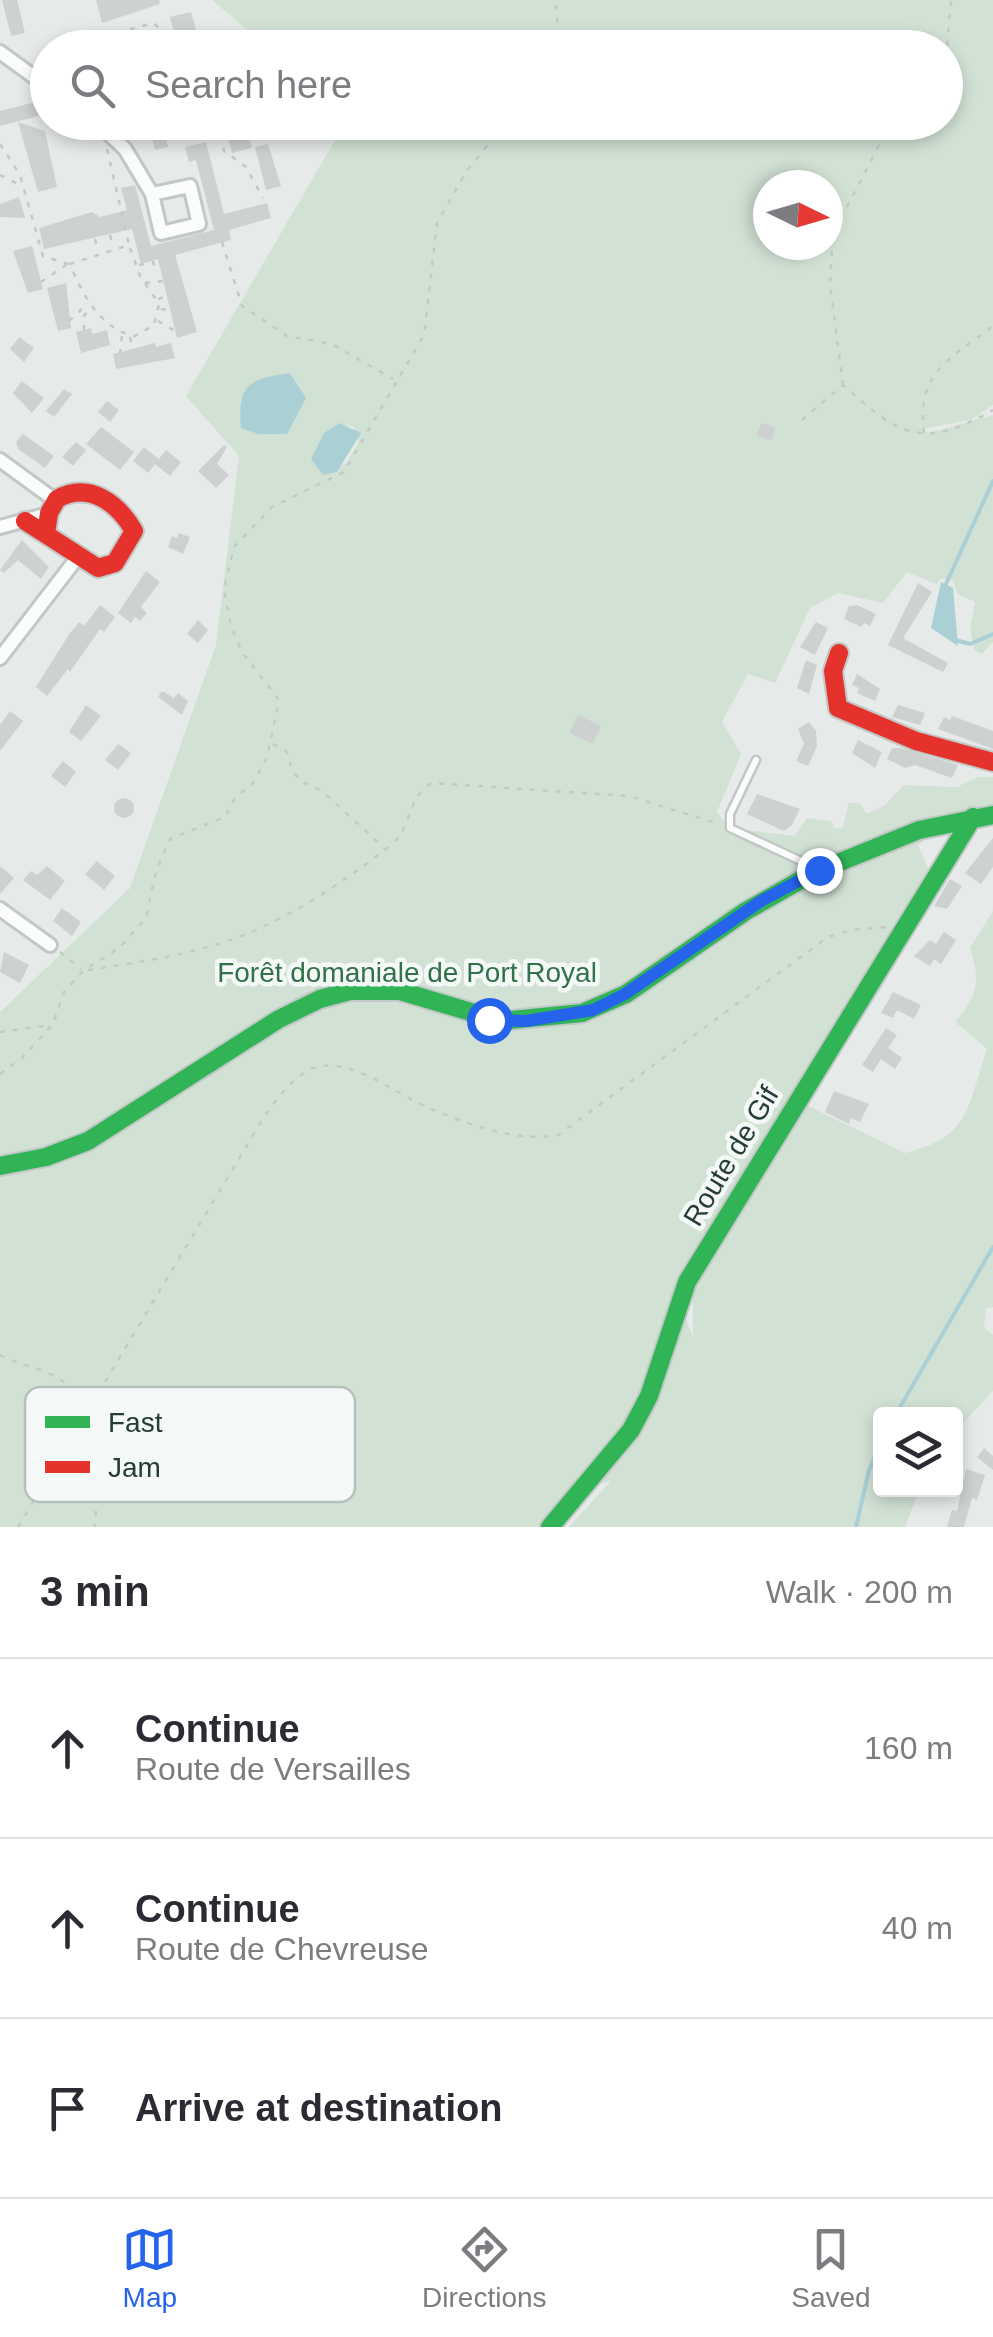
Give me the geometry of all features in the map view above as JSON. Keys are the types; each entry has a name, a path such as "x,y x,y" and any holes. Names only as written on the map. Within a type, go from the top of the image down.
{"street":[{"path":"0,52 30,74"},
{"path":"116,140 125,148 152,194"},
{"path":"0,460 52,508"},
{"path":"0,527 52,508 64,494 90,490 130,521 134,531 132,542 107,568 77,558 25,521"},
{"path":"46,534 52,508"},
{"path":"0,658 77,558"},
{"path":"840,652 833,671 838,708 916,741 993,762"},
{"path":"0,1166 56,1155 94,1141 258,1031 324,997 352,991 387,992 445,1002 489,1020 562,1017 593,1010 625,994 761,901 819,870 906,836 993,815"},
{"name":"Route de Gif","path":"550,1527 630,1430 649,1396 687,1282 973,818"},
{"path":"0,909 50,945"},
{"path":"0,932 12,919"}],"lane":[{"path":"756,760 730,814 730,828 819,870"}],"path":[{"path":"555,0 559,30"},
{"path":"948,30 951,0"},
{"path":"127,30 154,23 160,30"},
{"path":"0,144 16,167 43,256 68,264 91,304 122,332 141,335 157,320 159,309 128,244 103,140"},
{"path":"222,140 224,151 246,167 263,198"},
{"path":"0,1074 22,1058 53,1024 64,992 83,971 119,948 146,918 156,871 170,840 225,817 234,798 253,783 271,742 279,700 242,652 230,627 224,588 227,567 249,527 272,508 344,472 424,334 437,223 466,172 492,140"},
{"path":"882,140 833,234 830,284 844,385 900,430 924,433 963,427 993,410"},
{"path":"16,167 3,175 21,186"},
{"path":"110,235 113,248"},
{"path":"94,239 98,253"},
{"path":"222,242 242,306 287,336 332,344 394,380"},
{"path":"41,282 68,264 128,244"},
{"path":"137,266 154,262 155,268 160,267"},
{"path":"144,283 164,281"},
{"path":"157,299 172,295"},
{"path":"69,320 91,304"},
{"path":"84,330 84,316 91,304"},
{"path":"159,309 173,310"},
{"path":"157,320 174,331"},
{"path":"924,433 921,410 935,371 993,326"},
{"path":"120,354 122,332"},
{"path":"130,336 133,349"},
{"path":"802,420 844,385"},
{"path":"271,742 286,751 293,772 302,782 321,790 386,849"},
{"path":"83,971 227,941 342,882 397,841 421,789 432,782 629,796 730,828"},
{"path":"101,1387 267,1112 288,1086 312,1068 333,1066 390,1086 436,1111 534,1140 558,1135 828,938 852,930 906,927"},
{"path":"50,945 83,971"},
{"path":"0,1032 53,1024"},
{"path":"0,1355 60,1379 68,1387"},
{"path":"18,1527 33,1502"},
{"path":"95,1527 96,1502"}],"green space":[{"name":"Forêt domaniale de Port Royal","path":"212,0 993,0 993,405 971,420 921,429 929,433 993,415 993,642 982,654 974,650 970,628 975,602 958,594 953,581 942,578 936,584 907,572 883,603 838,593 810,608 775,683 748,674 722,722 741,754 717,812 730,828 795,836 807,818 831,821 835,829 843,827 849,803 860,803 866,814 884,806 904,785 957,787 977,777 993,777 993,807 971,808 918,845 928,868 923,891 676,1291 693,1338 693,1283 804,1104 905,1153 943,1138 955,1128 970,1103 987,1049 955,1022 975,988 976,970 970,948 993,911 993,1307 986,1308 984,1327 993,1335 993,1391 963,1423 963,1407 873,1407 873,1497 916,1497 905,1527 569,1527 611,1481 572,1498 541,1527 0,1527 0,1012 130,888 216,645 239,456 186,396 335,140 963,140 963,30 247,30","holes":["339,424 354,427 359,442 346,463 323,475 311,459"]}],"water":[{"path":"290,373 306,398 287,434 258,434 241,428 241,402 249,386 264,378"},
{"path":"339,423 361,433 337,472 323,475 311,459 324,433"},
{"path":"941,582 953,588 958,646 931,628"}],"building":[{"path":"2,0 17,0 25,33 11,36"},
{"path":"96,0 159,0 160,4 102,23"},
{"path":"191,12 196,30 173,30 170,17"},
{"path":"30,103 30,118 0,126 0,111"},
{"path":"18,122 30,126 30,140 47,140 57,187 38,192"},
{"path":"152,140 166,140 168,147 155,150"},
{"path":"229,140 250,140 252,148 232,153"},
{"path":"206,142 224,214 267,203 271,218 229,230 231,240 175,255 197,332 177,338 158,259 141,264 132,229 44,249 39,228 92,212 100,217 127,210 121,188 135,185 151,246 214,230 196,160 189,162 185,147"},
{"path":"268,144 281,186 266,190 255,147"},
{"path":"19,197 25,218 0,217 0,204"},
{"path":"32,246 43,289 28,293 13,251"},
{"path":"66,283 71,328 58,331 47,288"},
{"path":"91,328 92,334 107,330 110,345 81,353 76,332"},
{"path":"19,337 34,348 24,362 10,349"},
{"path":"155,343 156,347 171,343 175,358 116,369 113,354"},
{"path":"22,381 44,398 32,413 13,393"},
{"path":"64,389 72,394 54,417 46,411"},
{"path":"107,401 119,410 110,422 98,412"},
{"path":"761,423 775,427 772,440 756,436"},
{"path":"101,427 134,452 120,470 86,444"},
{"path":"23,434 54,456 45,468 18,449 16,442"},
{"path":"76,442 86,450 73,466 62,457"},
{"path":"224,445 227,447 217,464 229,475 216,488 198,471"},
{"path":"144,447 159,459 166,450 181,462 170,476 155,464 148,473 133,461"},
{"path":"179,533 190,537 183,554 168,547 172,536 177,538"},
{"path":"22,540 49,567 41,579 18,560 4,573 0,570"},
{"path":"146,571 160,582 141,607 147,613 140,621 135,617 131,623 118,613"},
{"path":"918,583 932,592 903,638 948,663 943,672 888,645"},
{"path":"100,605 115,617 104,632 100,629 70,672 68,669 47,696 36,687 68,636 79,622 84,626"},
{"path":"857,605 876,614 870,626 864,623 861,627 844,619 849,606"},
{"path":"198,620 208,630 198,643 187,634"},
{"path":"816,622 828,628 815,655 800,647"},
{"path":"806,660 817,665 809,694 797,688"},
{"path":"857,674 880,689 875,701 857,693 859,688 852,685"},
{"path":"162,691 174,698 178,693 188,701 182,715 158,697"},
{"path":"86,705 101,716 81,741 69,732"},
{"path":"898,705 925,713 920,725 892,717"},
{"path":"10,711 23,721 0,751 0,725"},
{"path":"578,715 601,726 593,744 569,733"},
{"path":"952,716 993,731 993,749 938,729 944,717 950,720"},
{"path":"809,722 816,731 817,746 808,766 796,761 804,744 798,729"},
{"path":"858,740 882,752 875,768 852,753"},
{"path":"118,744 131,753 118,770 105,760"},
{"path":"892,748 958,765 952,778 915,765 905,768 887,759"},
{"path":"63,761 76,772 65,787 51,776"},
{"path":"757,794 800,809 792,825 784,831 747,814"},
{"path":"124,798 134,808 124,818 114,808"},
{"path":"993,838 993,867 981,884 965,873"},
{"path":"97,861 115,876 104,890 85,874"},
{"path":"0,866 14,878 0,894"},
{"path":"47,866 65,881 50,900 23,880 31,871 37,875"},
{"path":"950,879 962,886 947,909 934,906"},
{"path":"62,908 81,922 72,936 53,921"},
{"path":"944,932 956,940 941,964 934,959 930,966 914,956 930,940 936,944"},
{"path":"4,952 29,965 20,983 0,972"},
{"path":"893,992 921,1005 914,1019 897,1010 893,1018 881,1013"},
{"path":"886,1028 897,1035 888,1048 902,1058 895,1069 881,1059 873,1072 862,1065"},
{"path":"834,1091 869,1104 860,1122 851,1118 849,1124 825,1112"},
{"path":"984,1448 993,1456 993,1470 977,1457"},
{"path":"966,1469 985,1475 977,1500 972,1498 964,1527 947,1527 952,1510 957,1511 963,1497"}],"waterway":[{"path":"945,586 993,481"},
{"path":"956,640 970,644 993,634"},
{"path":"900,1407 993,1247"},
{"path":"856,1527 873,1461"}],"traffic: fast":[{"path":"0,1166 46,1157 88,1141 279,1019 320,999 350,991 400,991 501,1021 582,1013 626,994 746,911 813,873 919,830 993,815"},
{"path":"550,1527 631,1430 649,1396 687,1282 973,817"}],"traffic: jam":[{"path":"25,521 98,568 115,563 134,531 111,504 80,492 57,499 49,513 46,534"},
{"path":"839,653 833,671 838,708 916,741 993,762"}],"route":[{"path":"489,1020 526,1021 593,1010 625,994 761,901 819,870"}]}
